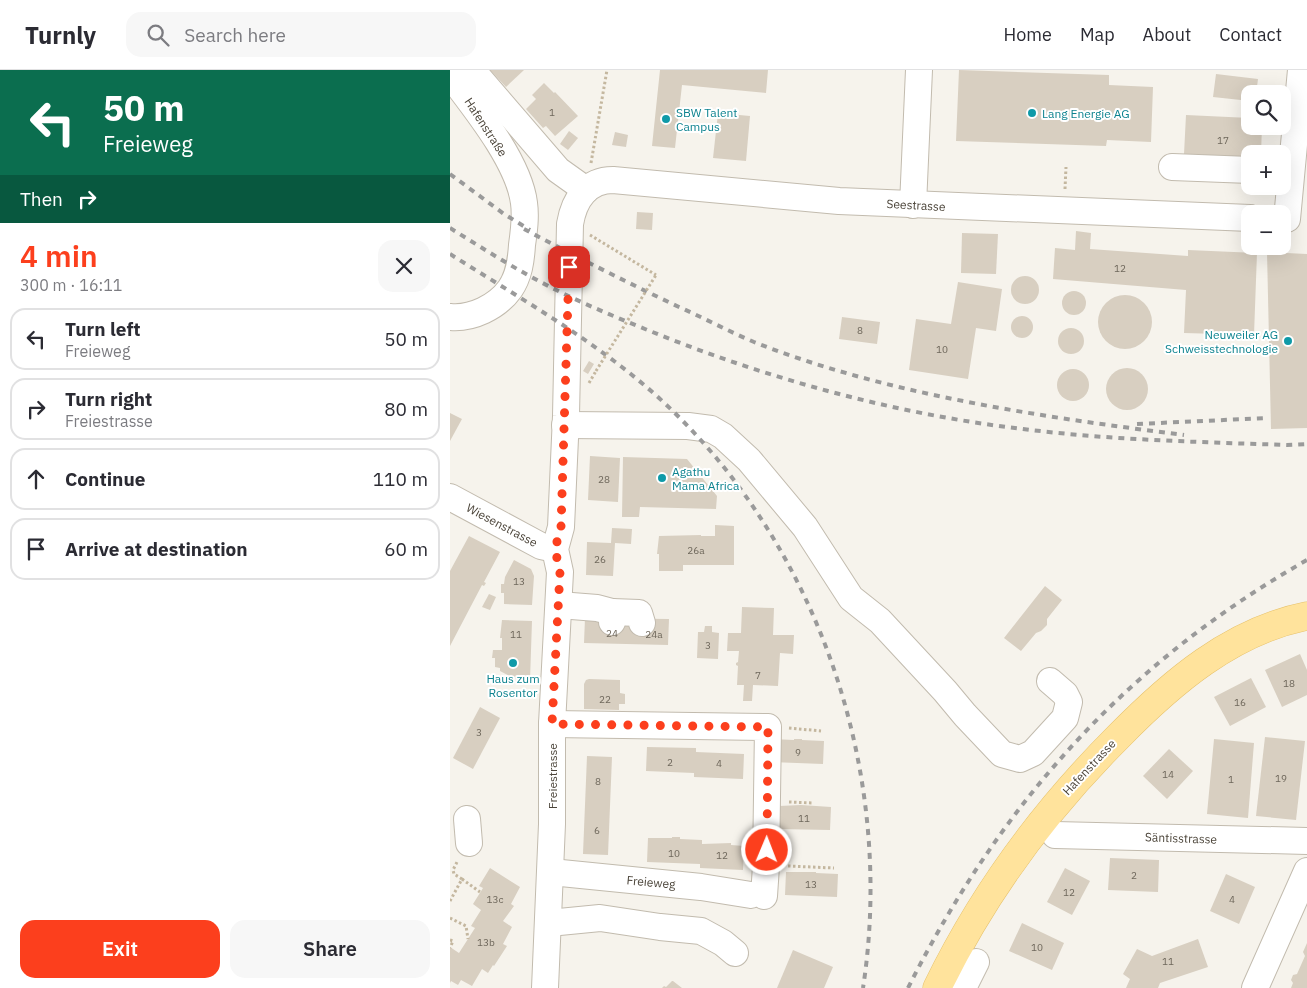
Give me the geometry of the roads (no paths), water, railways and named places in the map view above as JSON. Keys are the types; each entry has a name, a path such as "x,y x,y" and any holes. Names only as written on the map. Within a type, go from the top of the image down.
{"main road":[{"name":"Hafenstrasse","path":"937,988 985,899 1055,804 1100,754 1146,708 1188,673 1215,654 1252,634 1274,625 1307,616"}],"street":[{"path":"472,70 558,170 586,190"},
{"path":"912,205 918,70"},
{"path":"1292,219 1293,169 1301,70"},
{"name":"Hafenstraße","path":"450,74 490,128 503,150 521,189 525,215 520,262 516,277 501,301 486,310 450,317"},
{"path":"1172,167 1241,170"},
{"name":"Seestrasse","path":"586,190 595,183 613,180 839,201 1241,218"},
{"name":"Freiestrasse","path":"545,988 551,872 552,724 560,572 555,549 561,527 570,224 578,199 586,190"},
{"path":"565,421 688,426 711,429 723,436 749,460 805,527 851,598 880,621 945,691 965,716 1002,754 1020,759 1033,753 1065,718 1069,702 1065,694 1050,681"},
{"name":"Wiesenstrasse","path":"450,497 541,546 555,549"},
{"path":"559,605 597,608 612,617 639,613 642,623"},
{"name":"Freieweg","path":"551,872 701,887 757,896 766,866 768,727 552,724"},
{"name":"Säntisstrasse","path":"1055,835 1307,841"},
{"path":"1255,988 1307,871"},
{"path":"549,923 600,918 660,928 701,931 723,943 735,953"},
{"path":"963,988 976,962"}],"railway":[{"path":"450,174 504,214 530,230"},
{"path":"450,228 493,255 563,294 645,329 690,347 783,378 878,404 975,422 1056,433 1188,442 1307,444"},
{"path":"524,229 620,278 754,342 805,360 858,376 966,402 1021,412 1184,435"},
{"path":"450,254 584,339 635,377 659,398 715,456 763,522 803,592 833,668 855,746 868,826 870,907 863,988"},
{"path":"1137,424 1267,418"},
{"path":"908,988 944,921 984,858 1027,798 1074,743 1126,692 1181,644 1242,600 1307,560"}],"place":[{"name":"Lang Energie AG","path":"1032,113"},
{"name":"SBW Talent Campus","path":"666,119"},
{"name":"Neuweiler AG Schweisstechnologie","path":"1288,341"},
{"name":"Agathu Mama Africa","path":"662,478"},
{"name":"Haus zum Rosentor","path":"513,663"}]}
